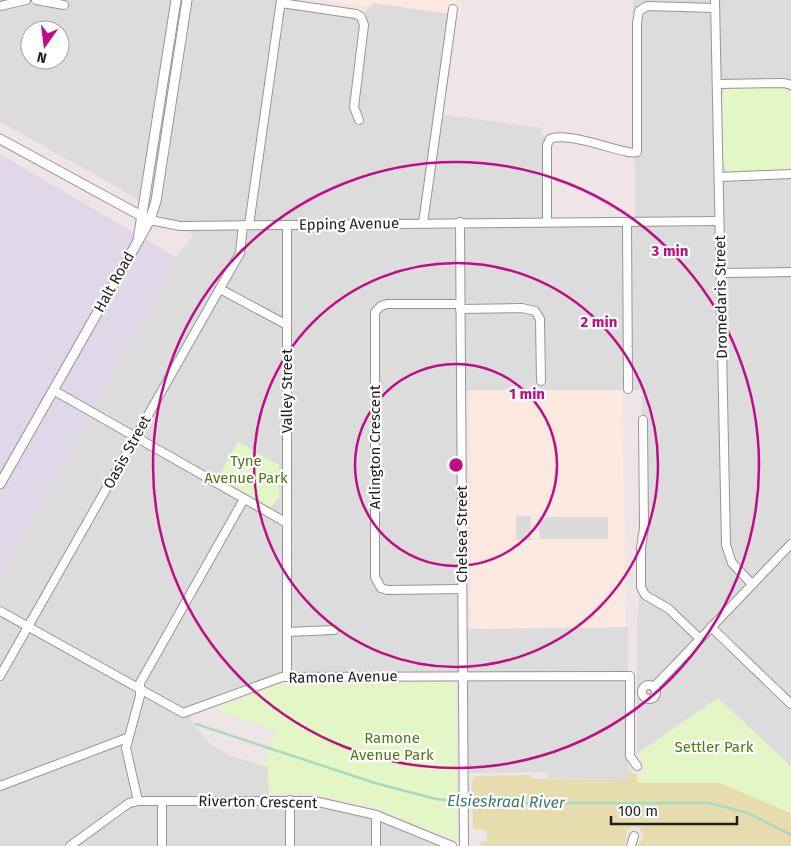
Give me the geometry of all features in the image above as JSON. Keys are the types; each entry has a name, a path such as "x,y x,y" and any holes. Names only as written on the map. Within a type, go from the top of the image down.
{"street":[{"path":"0,6 26,0"},
{"path":"36,0 64,5"},
{"name":"Halt Road","path":"0,484 138,240 140,216 147,184 176,0"},
{"path":"138,240 150,220 156,201 187,0"},
{"path":"281,2 356,14 361,17 364,28 354,107 359,120"},
{"name":"Oasis Street","path":"0,676 240,253 281,2"},
{"path":"547,222 547,145 550,139 555,137 601,144 630,154 636,153 637,24 639,11 647,6 715,4"},
{"name":"Dromedaris Street","path":"715,4 726,545 732,563 752,584"},
{"path":"423,223 453,9"},
{"path":"717,84 784,83 791,85"},
{"name":"Epping Avenue","path":"0,139 140,216 180,226 719,221"},
{"path":"719,177 791,174"},
{"name":"Chelsea Street","path":"460,222 464,846"},
{"path":"627,223 628,388"},
{"name":"Valley Street","path":"287,225 287,677"},
{"path":"720,274 791,272"},
{"path":"220,289 287,325"},
{"name":"Arlington Crescent","path":"460,306 387,304 381,306 375,312 375,577 381,588 387,590 462,589"},
{"path":"460,306 522,308 535,311 540,318 542,381"},
{"path":"53,390 287,523"},
{"path":"643,420 644,528 641,548 641,587 645,595 669,609 700,639"},
{"path":"138,801 127,755 127,738 140,690 140,683 244,499"},
{"path":"654,687 791,544"},
{"name":"Ramone Avenue","path":"0,611 180,712 187,713 287,677 630,676 630,756 637,766"},
{"path":"711,627 791,704"},
{"path":"287,632 334,630"},
{"path":"0,786 127,738"},
{"path":"290,800 290,846"},
{"name":"Riverton Crescent","path":"70,846 129,803 138,801 290,800 321,802 376,815 452,846"},
{"path":"162,801 162,846"},
{"path":"376,815 376,846"},
{"path":"632,846 634,836"}],"shaded area":[{"path":"0,0 280,0 361,16 371,7 372,3 453,14 440,114 541,128 542,134 550,139 547,221 635,221 633,0 791,0 791,767 718,698 637,754 637,627 644,528 642,390 460,391 462,629 628,627 628,780 547,778 547,772 464,773 463,677 283,678 190,713 191,721 211,745 233,757 268,767 269,799 315,800 377,813 455,846 0,846 0,575 176,257 193,236 115,186 0,122"},
{"path":"319,0 460,0 461,15 372,3 371,7"},
{"path":"0,154 176,257 0,575"},
{"path":"470,390 622,390 626,627 471,629"},
{"path":"516,516 531,516 531,540 516,540"},
{"path":"539,517 608,517 608,539 539,539"},
{"path":"628,769 631,773 637,774 638,783 720,783 791,813 791,846 636,846 641,841 643,833 635,826 627,830 625,846 481,846 480,842 487,841 486,830 473,829 472,782 475,776 530,775 533,779 627,780"}],"green space":[{"path":"781,86 791,92 791,167 786,171 728,172 723,163 722,96 725,89 730,87"},
{"name":"Tyne Avenue Park","path":"238,442 279,465 279,498 271,507 218,477"},
{"name":"Ramone Avenue Park","path":"451,682 456,684 457,839 452,839 373,807 307,793 269,793 268,767 263,766 276,730 219,711 221,706 284,683"},
{"name":"Settler Park","path":"718,698 791,767 791,813 720,783 637,783 637,774 644,769 644,764 637,754"}],"waterway":[{"name":"Elsieskraal River","path":"196,724 375,783 436,799 479,803 709,803 748,813 791,835"}]}
